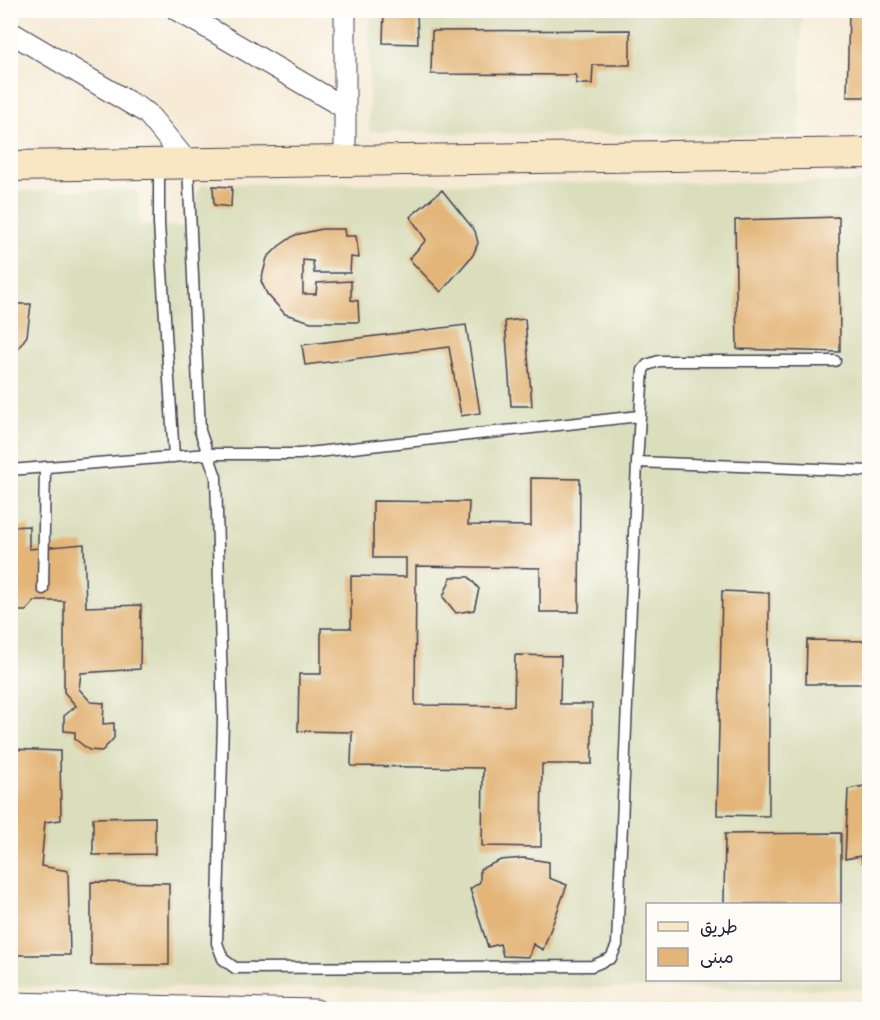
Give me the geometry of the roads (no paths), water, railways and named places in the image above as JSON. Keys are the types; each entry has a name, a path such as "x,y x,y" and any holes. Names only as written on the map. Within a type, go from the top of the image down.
{"street":[{"path":"177,10 345,108"},
{"path":"345,10 345,163"},
{"path":"10,32 147,113 162,151"},
{"path":"10,166 162,151 188,164 870,153"},
{"path":"10,1003 316,1010"}],"lane":[{"path":"162,151 159,224 174,457"},
{"path":"188,164 200,431 216,477 223,721 217,943 222,958 235,969 592,966 600,965 611,958 617,945 639,416 643,370 653,362 836,361"},
{"path":"10,470 208,454 299,454 639,416"},
{"path":"637,462 870,471"},
{"path":"43,589 45,467"}]}
